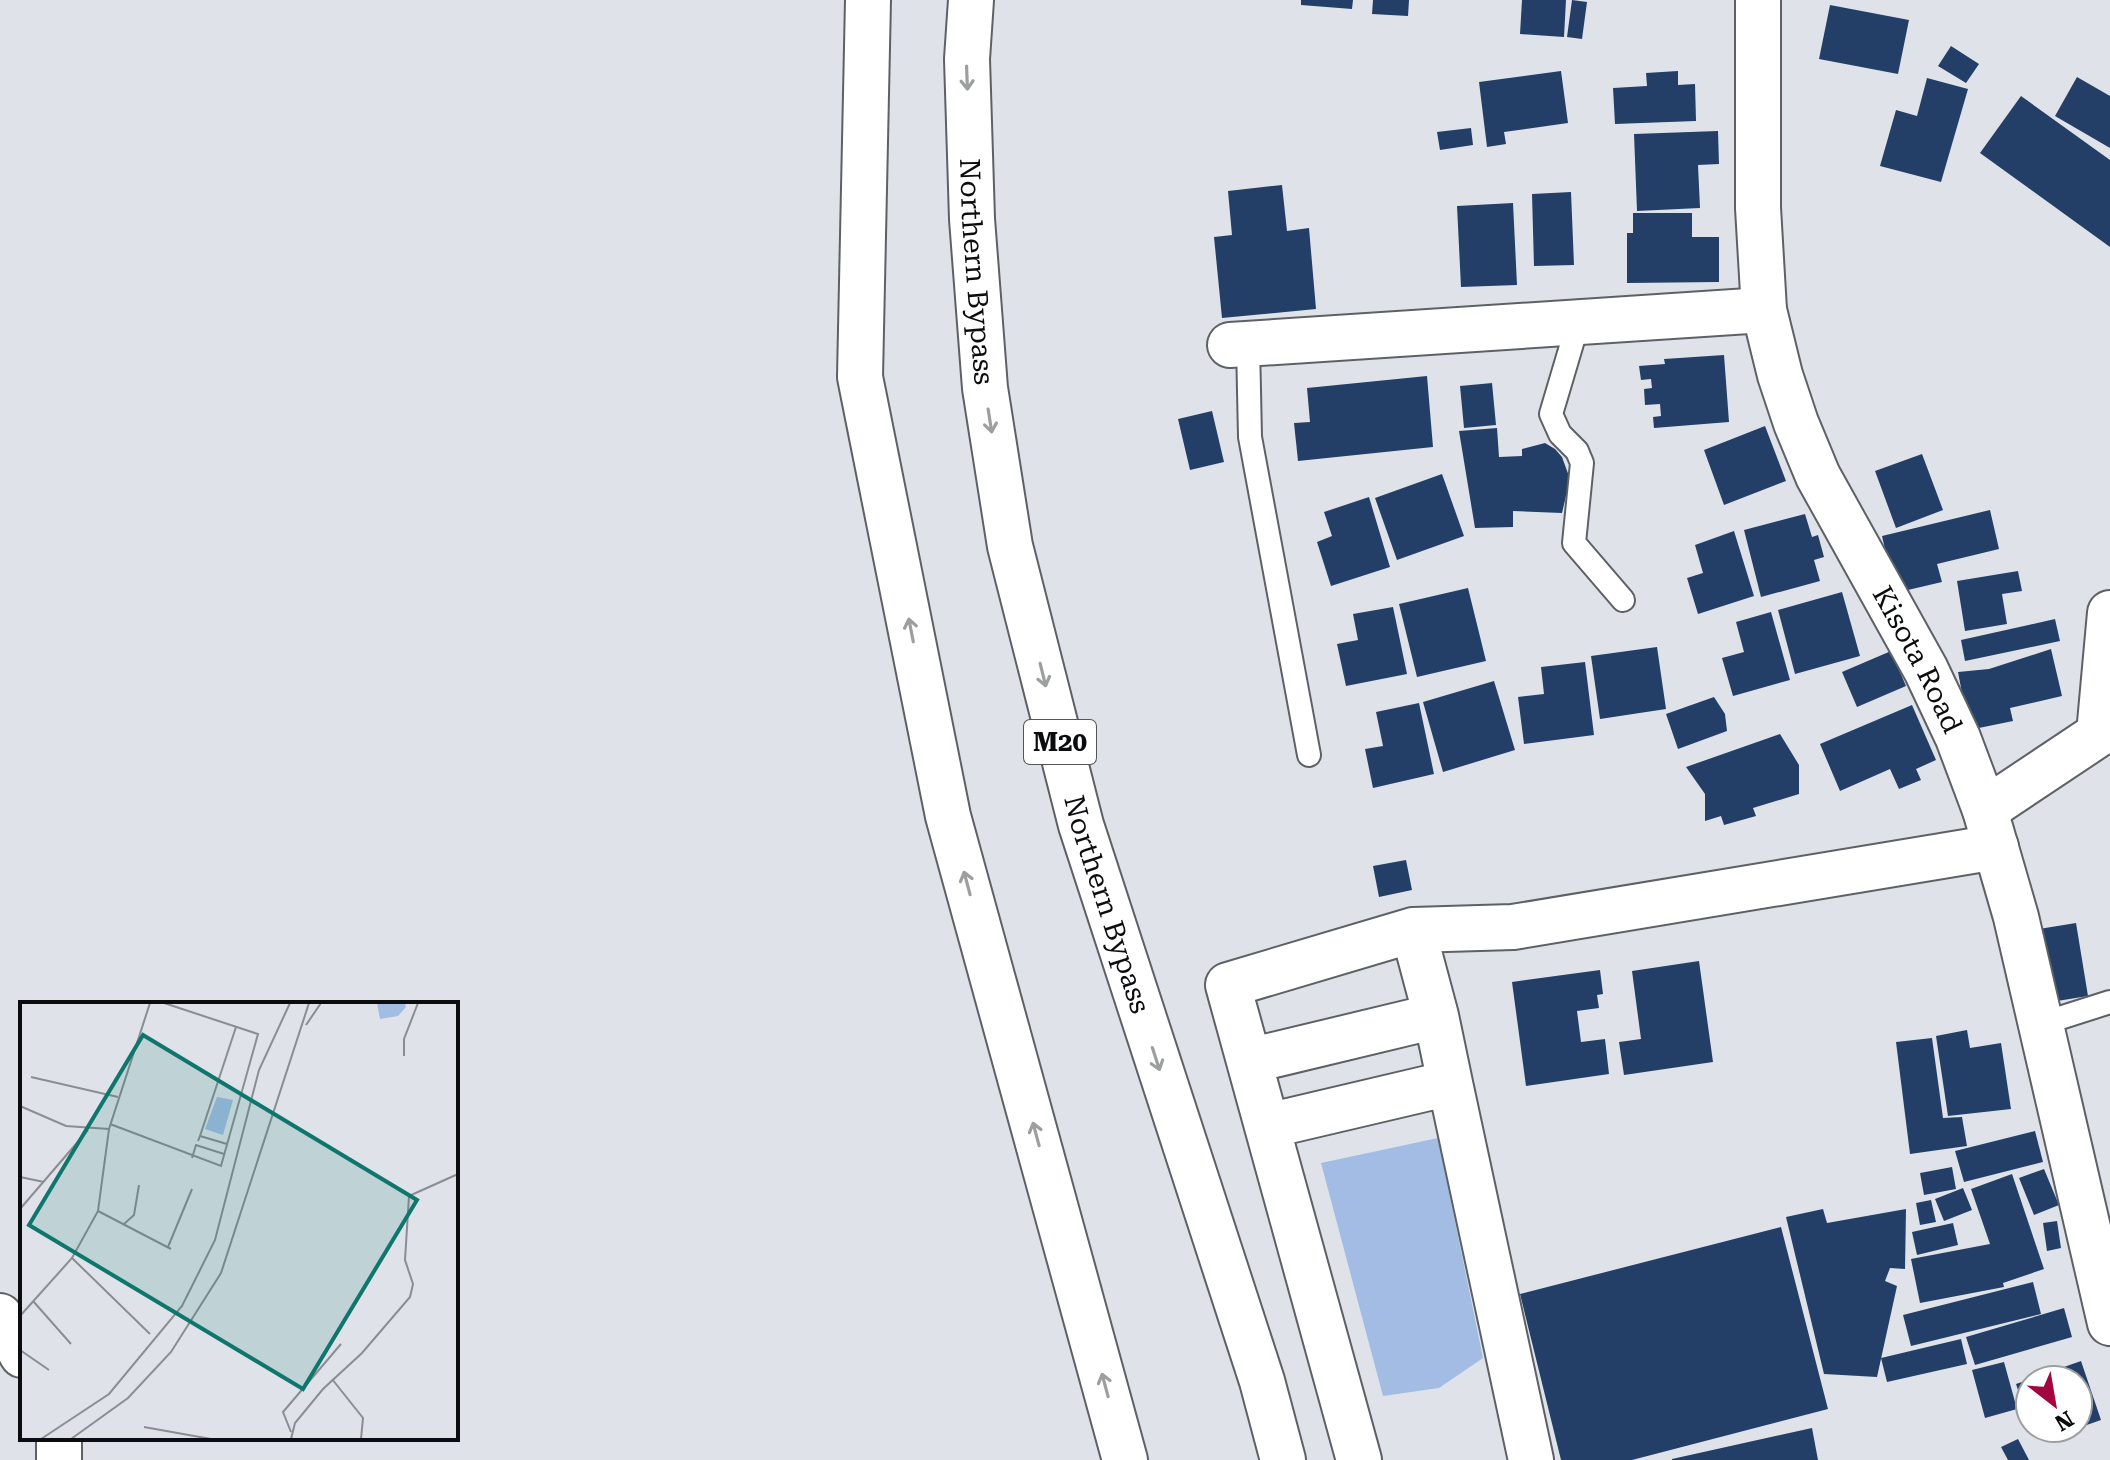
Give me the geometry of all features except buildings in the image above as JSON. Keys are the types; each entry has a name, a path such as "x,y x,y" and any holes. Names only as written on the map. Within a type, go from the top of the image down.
{"main road":[{"path":"868,0 860,377 948,816 1125,1460"},
{"name":"Northern Bypass","path":"971,0 967,59 972,219 985,388 1010,546 1081,825 1262,1381 1283,1460"},
{"name":"Kisota Road","path":"1758,0 1758,208 1764,310 1780,375 1818,476 1926,670 1958,738 1990,829 2016,917 2110,1323"},
{"path":"1239,344 1764,310"},
{"path":"1359,1460 1228,985 1413,930 1513,927 1990,829 2105,732 2110,613"},
{"path":"1413,930 1436,1016 1531,1460"},
{"path":"1249,1061 1436,1016"},
{"path":"1267,1126 1450,1083"},
{"path":"0,1316 20,1351"}],"lane":[{"path":"1578,323 1551,414 1560,434 1577,451 1582,463 1574,543 1623,600"},
{"path":"1239,344 1250,437 1309,755"},
{"path":"2041,1024 2110,1002"}],"shaded area":[{"path":"1438,1138 1483,1358 1439,1388 1383,1396 1321,1163"}]}
